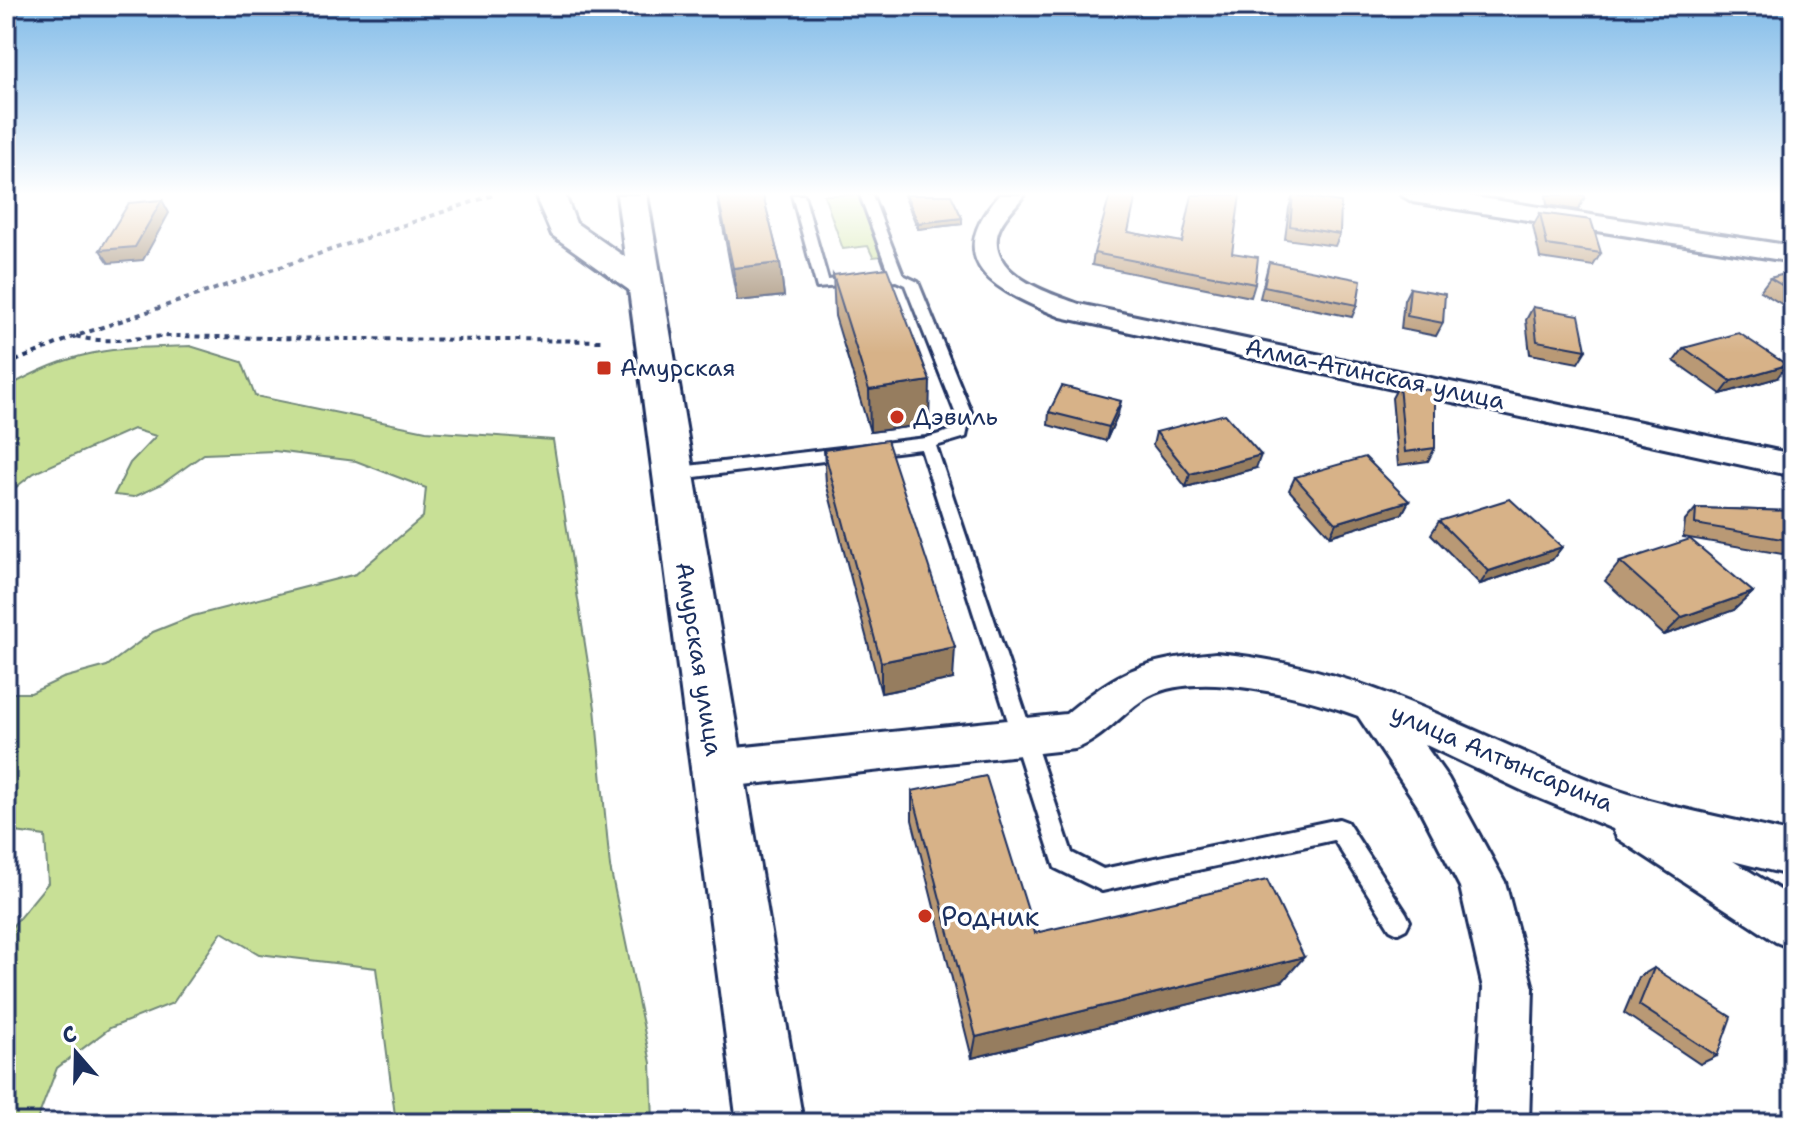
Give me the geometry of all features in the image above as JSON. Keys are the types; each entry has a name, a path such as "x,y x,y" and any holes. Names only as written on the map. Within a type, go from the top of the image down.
{"street":[{"path":"591,248 648,288"},
{"name":"Амурская улица","path":"641,248 671,474 770,1123"},
{"name":"Алма-Атинская улица","path":"986,248 991,268 1024,294 1071,311 1793,465"},
{"path":"1752,248 1793,254"},
{"name":"улица Алтынсарина","path":"716,769 1075,731 1116,697 1158,675 1224,670 1305,680 1372,703 1601,804 1793,855"},
{"path":"1372,703 1433,792 1482,882 1508,988 1502,1123"},
{"path":"1601,804 1793,925"}],"lane":[{"path":"671,474 927,443 960,433 963,412 911,282 897,277 822,285 812,248"},
{"path":"886,248 897,277"},
{"path":"927,443 1063,860 1102,880 1339,829 1398,921"}],"path":[{"path":"6,365 76,336 337,248"},
{"path":"76,336 91,341 154,335 370,342 601,341"}],"green space":[{"path":"869,248 880,248 883,256 873,257"},
{"path":"190,346 242,362 255,396 426,431 553,440 595,708 610,867 651,1063 653,1123 396,1123 376,968 259,954 222,932 173,1003 110,1028 57,1068 36,1123 6,1123 6,934 48,883 45,836 8,831 6,826 6,693 31,693 63,678 107,666 153,632 193,616 356,574 423,517 426,488 356,461 274,451 204,454 162,484 134,497 114,495 130,463 156,436 133,429 34,473 6,495 6,388 53,365 95,353"}],"building":[{"path":"729,248 776,248 780,263 733,268"},
{"path":"1095,248 1233,248 1232,253 1258,257 1255,284 1094,253"},
{"path":"1565,248 1599,248 1601,253"},
{"path":"1269,262 1361,280 1357,305 1264,286"},
{"path":"887,268 930,381 869,390 833,275"},
{"path":"1793,272 1793,292 1770,278"},
{"path":"1410,288 1445,294 1443,323 1407,316"},
{"path":"1533,307 1579,315 1586,350 1537,341"},
{"path":"1739,333 1787,365 1731,381 1684,348"},
{"path":"1399,385 1435,391 1435,448 1405,452"},
{"path":"1062,386 1121,401 1109,427 1049,412"},
{"path":"1225,414 1261,455 1190,474 1156,432"},
{"path":"887,440 955,647 881,662 824,450"},
{"path":"1365,457 1409,501 1336,523 1295,477"},
{"path":"1510,499 1562,547 1489,571 1439,521"},
{"path":"1696,508 1793,511 1793,541 1695,524"},
{"path":"1690,539 1753,592 1682,617 1620,562"},
{"path":"986,776 1035,933 1267,880 1304,957 976,1037 912,791"},
{"path":"1654,968 1731,1017 1717,1056 1639,1005"}],"place":[{"name":"Амурская","path":"604,368"},
{"name":"Дэвиль","path":"897,417"},
{"name":"Родник","path":"925,916"}]}
